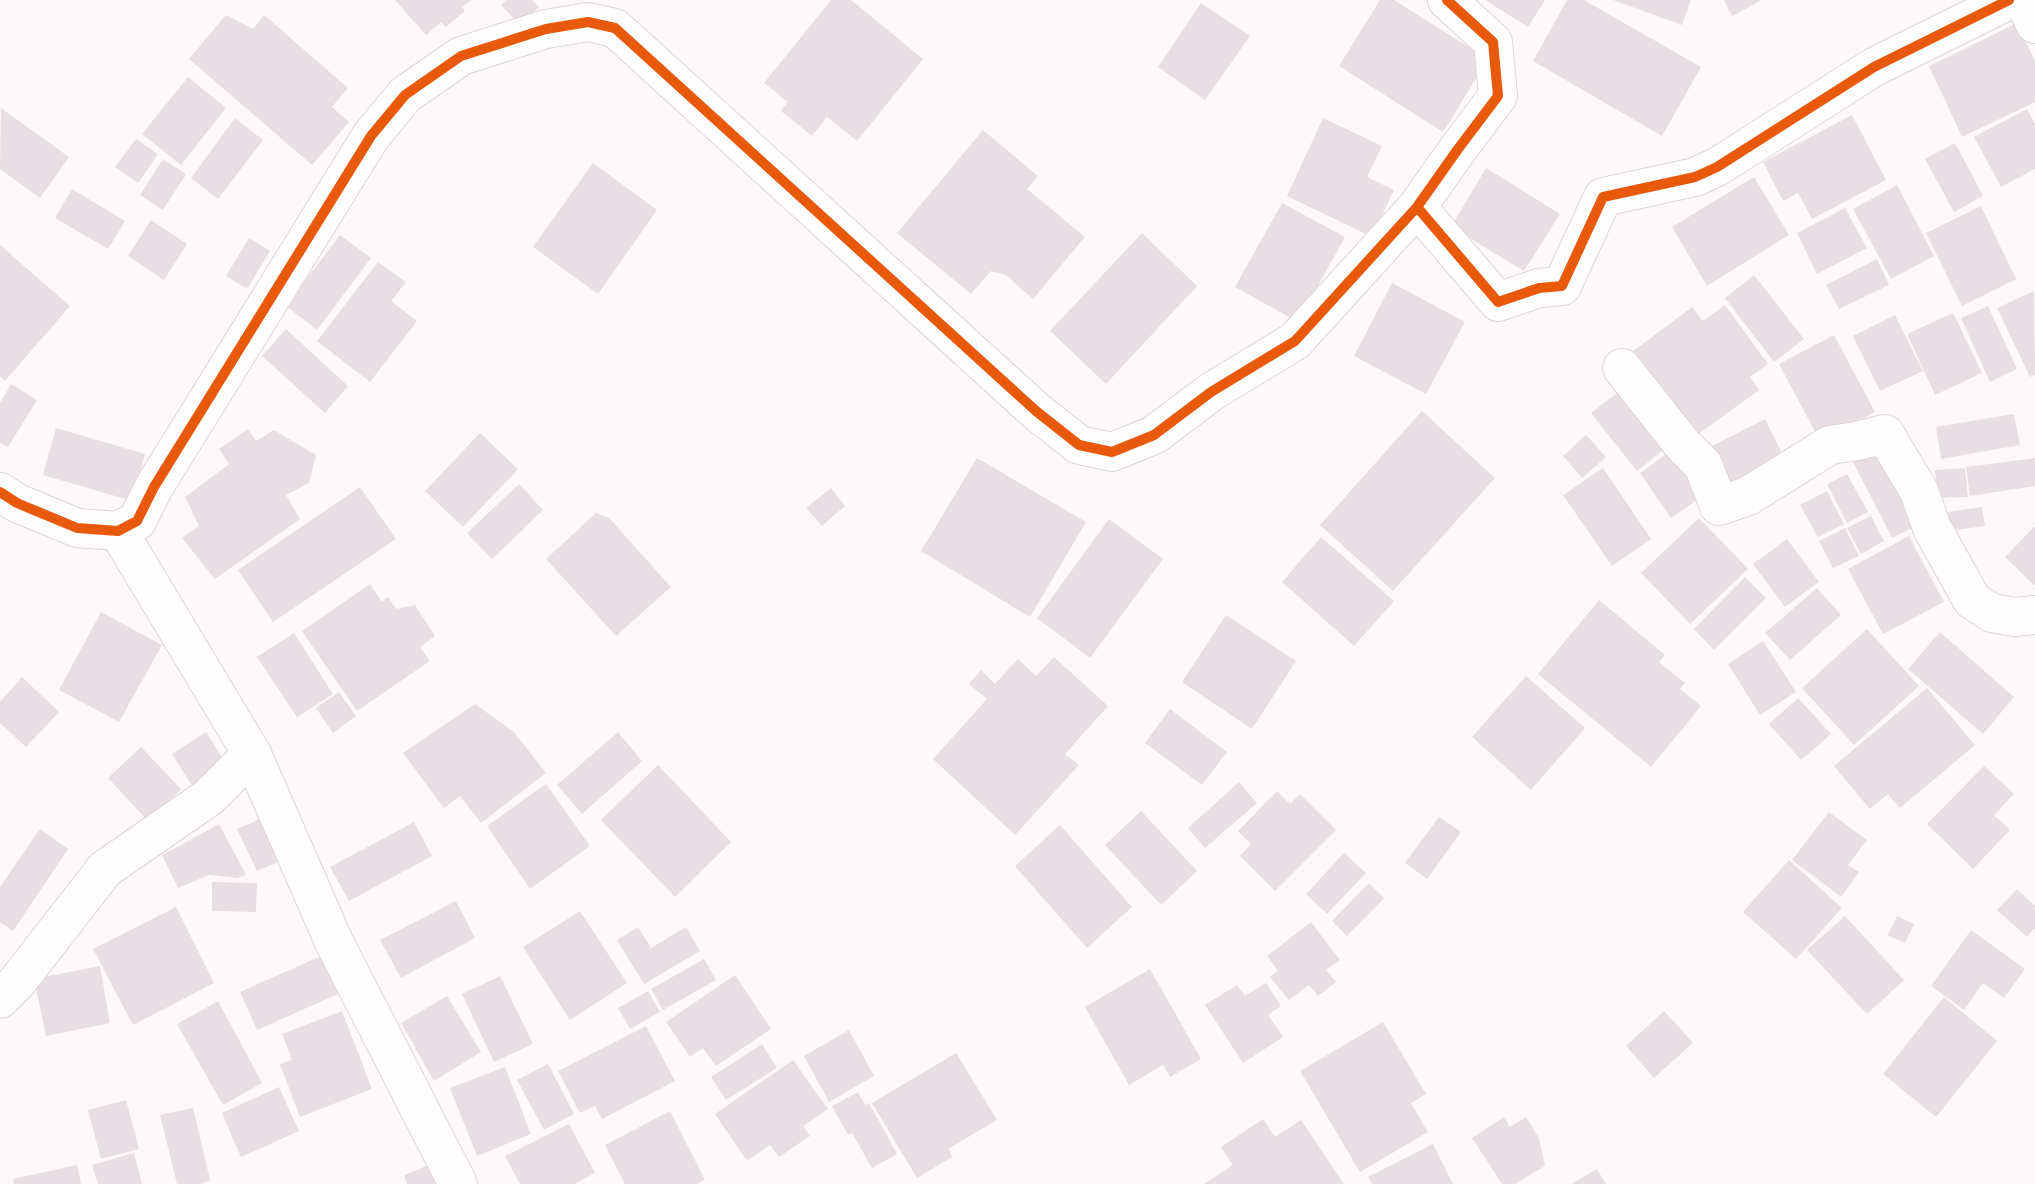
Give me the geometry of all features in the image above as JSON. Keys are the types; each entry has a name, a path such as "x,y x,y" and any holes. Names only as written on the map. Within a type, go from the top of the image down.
{"street":[{"path":"0,492 17,503 77,528 118,531 137,521 155,487 371,136 405,95 461,56 546,29 588,22 615,28 1036,411 1079,445 1112,452 1154,435 1211,392 1295,341 1417,207 1499,96 1493,42 1447,0"},
{"path":"1417,207 1498,302 1539,288 1562,286 1603,197 1695,177 1717,167 1874,67 2009,0"},
{"path":"2024,0 2035,24"},
{"path":"1622,368 1683,445 1703,465 1719,506 1748,496 1830,445 1885,434 1919,491 1932,528 1972,600 1993,613 2014,617 2035,615"},
{"path":"118,531 252,754 334,942 458,1184"},
{"path":"0,999 17,982 105,869 209,797 252,754"}],"building":[{"path":"395,0 471,0 462,7 465,11 446,27 441,22 426,35"},
{"path":"506,0 532,0 539,7 520,25 501,5"},
{"path":"831,0 851,0 923,59 857,141 827,117 812,136 781,111 788,102 764,83"},
{"path":"1380,0 1394,0 1488,59 1443,132 1339,66"},
{"path":"1485,0 1545,0 1528,27"},
{"path":"1567,0 1584,0 1701,67 1662,136 1533,61"},
{"path":"1613,0 1691,0 1682,25"},
{"path":"1724,0 1762,0 1732,16"},
{"path":"1201,3 1250,36 1205,100 1158,67"},
{"path":"226,15 253,29 264,15 348,88 332,107 349,122 312,165 189,59"},
{"path":"2017,23 2035,61 2035,102 1962,137 1929,66"},
{"path":"188,77 226,108 181,165 142,134"},
{"path":"1,108 69,157 40,198 0,169"},
{"path":"2027,109 2035,124 2035,169 2001,187 1974,137"},
{"path":"1852,115 1886,180 1812,219 1798,193 1783,201 1763,162"},
{"path":"235,118 263,140 218,199 191,178"},
{"path":"1323,118 1382,146 1367,177 1394,190 1372,237 1287,196"},
{"path":"983,130 1038,176 1027,189 1085,237 1033,299 1006,275 991,271 971,294 897,233"},
{"path":"136,139 158,154 138,183 115,167"},
{"path":"1955,143 1983,196 1954,212 1925,159"},
{"path":"163,159 186,174 163,210 140,195"},
{"path":"593,163 657,210 598,294 533,247"},
{"path":"1486,168 1560,214 1524,271 1451,227"},
{"path":"1754,177 1789,235 1707,286 1672,227"},
{"path":"1897,185 1934,256 1891,279 1853,209"},
{"path":"72,189 125,221 108,249 55,218"},
{"path":"1282,203 1345,237 1298,322 1235,287"},
{"path":"1981,206 2016,279 1962,306 1926,233"},
{"path":"1845,208 1867,248 1817,274 1797,233"},
{"path":"151,220 187,244 164,280 128,256"},
{"path":"1142,233 1197,286 1106,384 1050,331"},
{"path":"340,235 371,258 317,330 286,306"},
{"path":"249,238 270,251 247,289 226,276"},
{"path":"0,245 70,306 5,381 0,376"},
{"path":"1877,259 1889,285 1839,309 1826,285"},
{"path":"378,262 406,282 391,301 417,321 370,382 317,341"},
{"path":"1754,275 1804,339 1774,362 1725,298"},
{"path":"1392,283 1465,322 1426,394 1354,356"},
{"path":"2034,291 2035,375 2030,377 1997,308"},
{"path":"1725,305 1768,364 1750,377 1759,390 1693,438 1632,352 1692,307 1703,321"},
{"path":"1988,306 2017,369 1990,382 1961,318"},
{"path":"1953,313 1982,373 1935,395 1907,334"},
{"path":"1895,315 1923,371 1880,391 1853,336"},
{"path":"286,329 348,386 325,413 262,356"},
{"path":"1834,335 1875,412 1820,441 1779,364"},
{"path":"1630,383 1675,441 1637,471 1591,413"},
{"path":"11,384 37,400 8,447 0,443 0,403"},
{"path":"1422,411 1495,478 1393,591 1320,525"},
{"path":"2014,414 2020,445 1941,459 1936,427"},
{"path":"1765,419 1784,457 1721,489 1702,451"},
{"path":"56,428 145,454 132,501 43,475"},
{"path":"248,429 256,441 274,430 316,455 309,483 286,495 300,519 215,579 182,538 199,526 185,497 229,464 219,449"},
{"path":"480,433 518,469 463,527 425,491"},
{"path":"1586,435 1606,457 1582,478 1563,456"},
{"path":"1887,442 1926,521 1892,538 1852,460"},
{"path":"1679,445 1710,491 1671,518 1640,473"},
{"path":"977,458 1086,522 1030,617 921,551"},
{"path":"2035,458 2035,486 1970,496 1966,467"},
{"path":"1603,468 1651,539 1612,566 1563,495"},
{"path":"1965,468 1968,497 1937,498 1935,470"},
{"path":"1847,474 1868,512 1847,523 1827,484"},
{"path":"519,484 543,510 492,559 467,533"},
{"path":"360,487 396,539 273,622 238,570"},
{"path":"831,488 845,506 822,526 806,508"},
{"path":"1827,491 1844,524 1818,537 1800,505"},
{"path":"1982,507 1985,526 1942,532 1940,513"},
{"path":"596,513 609,518 671,587 616,636 546,559"},
{"path":"1871,516 1884,541 1861,554 1847,528"},
{"path":"1699,518 1748,569 1690,624 1641,573"},
{"path":"1109,519 1163,559 1090,658 1037,618"},
{"path":"2035,526 2035,586 2005,557"},
{"path":"1845,528 1859,556 1833,568 1819,541"},
{"path":"1909,536 1944,602 1883,634 1848,569"},
{"path":"1321,537 1394,601 1354,646 1282,582"},
{"path":"1787,539 1819,582 1785,607 1753,564"},
{"path":"1745,577 1766,598 1714,650 1694,629"},
{"path":"370,584 382,602 388,597 396,609 415,605 435,636 420,647 430,661 357,711 302,631"},
{"path":"1817,588 1841,615 1790,660 1765,633"},
{"path":"1599,600 1665,655 1659,662 1685,683 1680,689 1701,706 1651,767 1538,674"},
{"path":"101,612 162,645 119,722 59,690"},
{"path":"1226,615 1296,661 1252,729 1182,682"},
{"path":"1867,629 1919,686 1854,745 1802,688"},
{"path":"1940,632 2014,697 1983,734 1908,669"},
{"path":"294,633 333,694 297,717 257,657"},
{"path":"1763,641 1796,692 1760,715 1728,664"},
{"path":"1054,657 1108,706 1065,754 1079,765 1015,835 933,759 987,699 969,684 981,670 995,684 1018,659 1036,676"},
{"path":"1526,676 1585,728 1531,790 1472,737"},
{"path":"22,677 59,712 26,747 0,723 0,702"},
{"path":"1927,688 1975,745 1900,808 1888,794 1870,809 1834,766"},
{"path":"339,692 356,716 333,733 316,708"},
{"path":"1798,698 1831,734 1801,760 1769,724"},
{"path":"475,704 514,732 546,773 481,823 460,796 444,808 403,753"},
{"path":"1170,709 1227,752 1202,785 1145,743"},
{"path":"206,732 228,767 194,789 172,754"},
{"path":"618,732 642,761 582,814 557,785"},
{"path":"141,747 181,789 148,821 108,778"},
{"path":"658,765 731,842 675,897 601,820"},
{"path":"1984,766 2014,794 1994,815 2010,830 1973,869 1927,824"},
{"path":"1239,782 1257,803 1205,848 1188,828"},
{"path":"546,784 590,846 530,889 487,826"},
{"path":"1277,791 1290,804 1300,794 1336,830 1275,891 1240,856 1251,844 1238,831"},
{"path":"1141,811 1197,871 1161,905 1105,845"},
{"path":"1829,812 1867,840 1848,865 1859,872 1841,897 1792,860"},
{"path":"1439,817 1461,832 1427,879 1405,863"},
{"path":"262,818 281,861 257,871 237,829"},
{"path":"414,822 432,856 349,901 330,867"},
{"path":"219,824 246,875 237,878 209,875 178,888 162,855"},
{"path":"1060,825 1132,907 1087,948 1015,866"},
{"path":"40,829 68,849 13,931 0,922 0,887"},
{"path":"1344,853 1366,873 1327,914 1306,894"},
{"path":"1789,860 1842,908 1796,959 1743,912"},
{"path":"212,882 257,883 256,912 212,911"},
{"path":"1369,883 1384,898 1347,936 1332,921"},
{"path":"2017,889 2035,906 2035,928 2027,937 1997,910"},
{"path":"456,901 475,938 401,978 380,940"},
{"path":"176,907 214,983 133,1025 93,949"},
{"path":"580,911 627,983 570,1020 523,947"},
{"path":"1845,916 1904,980 1867,1014 1807,950"},
{"path":"1897,916 1914,924 1905,943 1888,935"},
{"path":"1311,922 1340,960 1326,970 1336,982 1318,996 1309,985 1289,1000 1270,977 1278,971 1267,956"},
{"path":"638,927 651,948 686,927 700,951 644,984 617,940"},
{"path":"1971,930 2025,969 2004,998 1983,983 1964,1010 1931,986"},
{"path":"321,956 338,994 257,1030 240,992"},
{"path":"704,959 716,980 663,1010 651,989"},
{"path":"100,966 110,1023 46,1036 34,979"},
{"path":"1150,969 1201,1059 1170,1077 1163,1065 1129,1085 1085,1007"},
{"path":"735,975 771,1029 716,1066 703,1048 690,1057 666,1022"},
{"path":"500,976 533,1044 494,1062 462,994"},
{"path":"1266,983 1281,1006 1268,1015 1283,1037 1243,1063 1205,1005 1237,985 1245,996"},
{"path":"648,991 660,1012 630,1029 618,1008"},
{"path":"447,996 481,1052 434,1081 401,1023"},
{"path":"1944,997 1997,1041 1936,1117 1883,1074"},
{"path":"218,1001 262,1083 223,1105 177,1024"},
{"path":"342,1011 372,1089 300,1117 280,1064 292,1060 282,1034"},
{"path":"1664,1011 1693,1043 1654,1078 1626,1046"},
{"path":"1383,1022 1426,1094 1411,1103 1428,1132 1360,1172 1300,1071"},
{"path":"646,1026 675,1081 602,1119 595,1106 580,1113 558,1071"},
{"path":"849,1030 874,1076 829,1102 804,1056"},
{"path":"762,1044 777,1068 726,1100 711,1077"},
{"path":"956,1053 997,1120 948,1149 952,1157 917,1178 872,1103"},
{"path":"793,1060 828,1109 803,1126 810,1136 779,1157 770,1145 747,1161 715,1114"},
{"path":"548,1064 574,1114 544,1130 517,1080"},
{"path":"505,1067 531,1134 477,1156 450,1088"},
{"path":"279,1087 299,1131 241,1157 222,1113"},
{"path":"858,1092 865,1105 869,1103 897,1154 872,1168 852,1133 848,1135 832,1106"},
{"path":"126,1100 139,1149 101,1159 88,1110"},
{"path":"193,1108 210,1180 202,1184 177,1184 160,1115"},
{"path":"670,1111 705,1180 697,1184 625,1184 605,1145"},
{"path":"1504,1117 1510,1127 1526,1117 1539,1138 1545,1166 1515,1184 1502,1184 1472,1138"},
{"path":"1263,1119 1275,1137 1301,1120 1344,1184 1204,1184 1233,1165 1221,1147"},
{"path":"569,1124 595,1173 574,1184 520,1184 505,1156"},
{"path":"1433,1144 1453,1184 1372,1184 1368,1177"},
{"path":"134,1153 142,1184 98,1184 92,1165"},
{"path":"432,1164 440,1184 407,1184 404,1175"},
{"path":"77,1165 81,1184 14,1184 13,1179"},
{"path":"1597,1169 1606,1184 1571,1184"}],"cycle path":[{"path":"0,492 17,503 77,528 118,531 137,521 154,487 371,136 405,95 461,56 546,29 588,22 615,28 1036,411 1079,445 1112,452 1154,435 1211,392 1295,341 1417,207 1498,96 1493,42 1447,0"},
{"path":"1417,207 1498,302 1539,288 1562,286 1603,197 1695,177 1717,167 1874,67 2009,0"}]}
